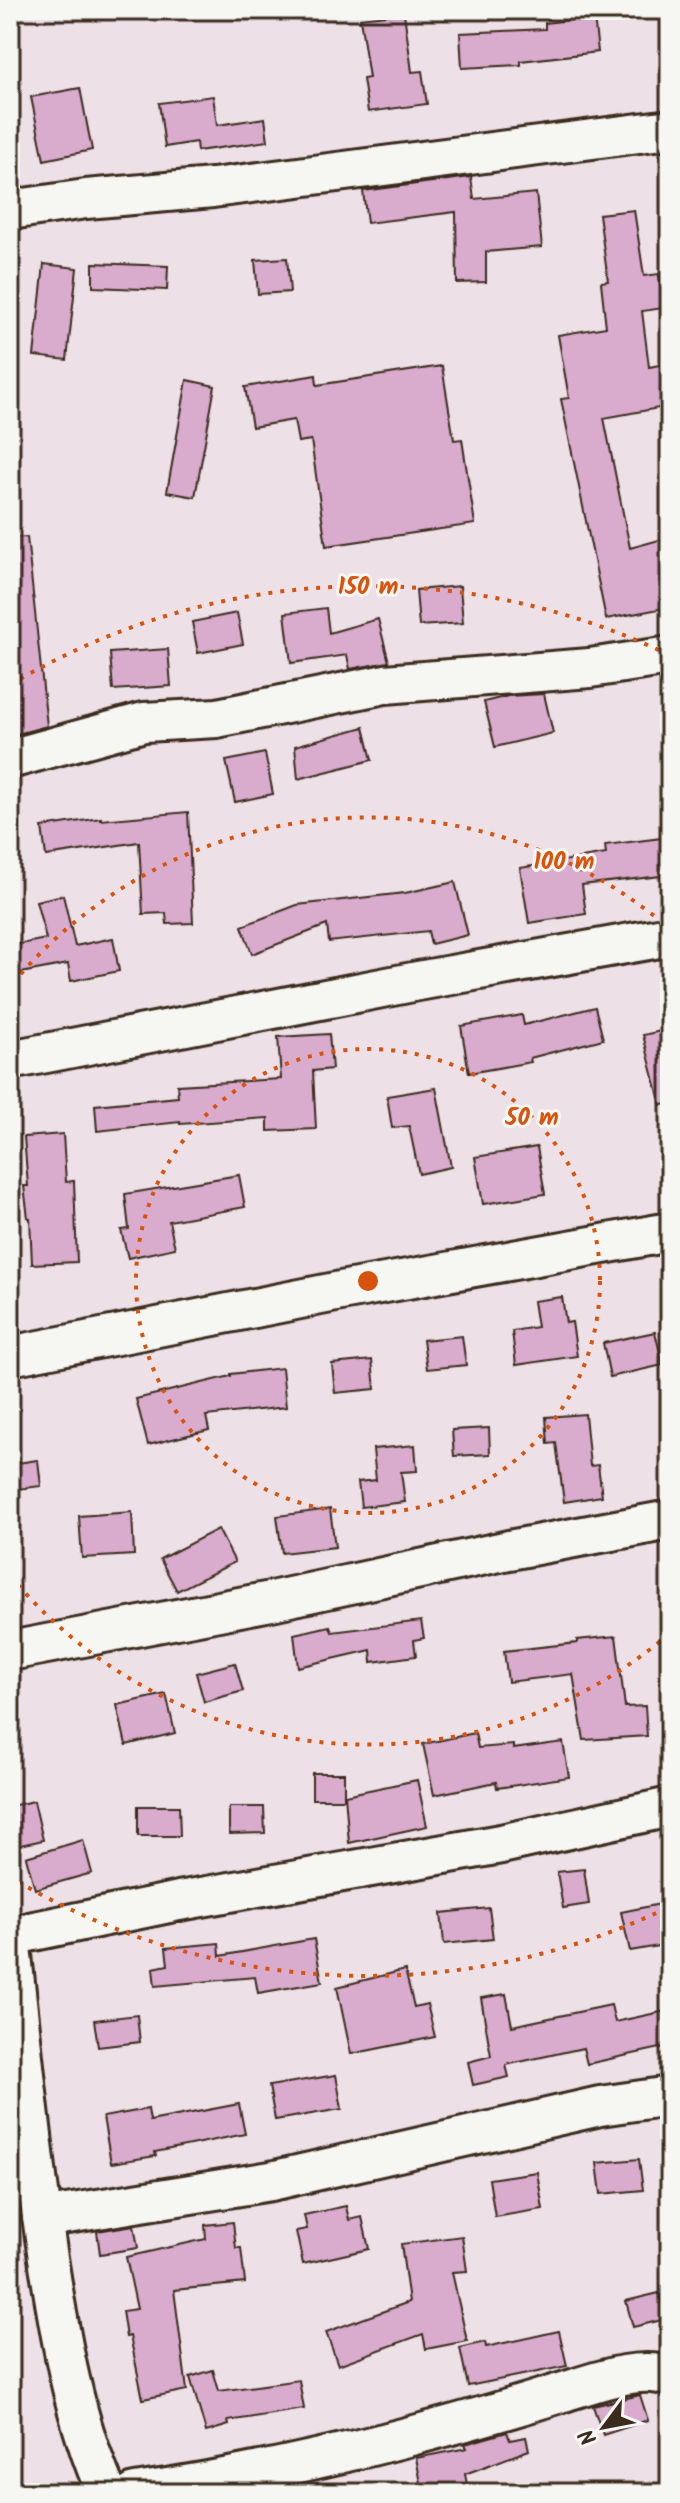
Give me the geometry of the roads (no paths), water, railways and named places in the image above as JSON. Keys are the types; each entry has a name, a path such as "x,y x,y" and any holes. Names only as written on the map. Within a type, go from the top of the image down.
{"street":[{"path":"10,210 669,134"},
{"path":"10,759 144,722 217,718 385,684 590,668 670,656"},
{"path":"10,1060 670,936"},
{"path":"10,1356 346,1290 670,1232"},
{"path":"10,1651 670,1520"},
{"path":"107,2493 90,2457 58,2325 42,2218 10,1937 179,1901 501,1844 670,1807"},
{"path":"42,2218 271,2181 600,2106 670,2096"},
{"path":"135,2493 214,2481 450,2427 618,2376 661,2373 670,2377"}]}
